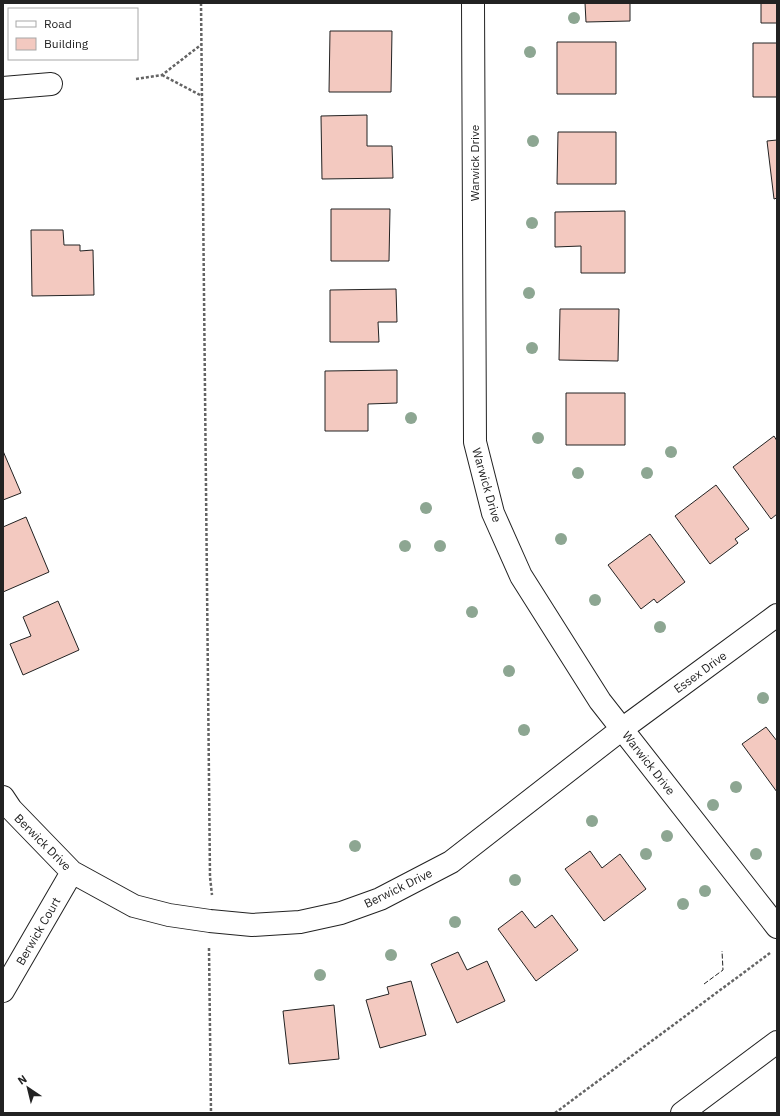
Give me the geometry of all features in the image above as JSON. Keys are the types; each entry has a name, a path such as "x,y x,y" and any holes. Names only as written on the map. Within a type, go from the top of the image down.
{"street":[{"name":"Warwick Drive","path":"473,3 475,442 493,513 521,576 600,701 777,927"},
{"path":"3,88 51,84"},
{"name":"Essex Drive","path":"622,729 777,615"},
{"name":"Berwick Drive","path":"3,797 11,809 72,872 134,906 169,915 210,921 252,925 300,922 341,913 380,899 451,862 622,729"},
{"name":"Berwick Court","path":"3,991 72,872"},
{"path":"682,1113 777,1042"}],"path":[{"path":"201,3 210,861 212,896"},
{"path":"136,80 162,75 202,44"},
{"path":"162,75 202,97"},
{"path":"209,945 211,1113"},
{"path":"555,1113 771,952"}],"building":[{"path":"585,3 630,3 630,21 586,22"},
{"path":"761,3 777,3 777,23 761,23"},
{"path":"330,31 392,31 391,92 329,92"},
{"path":"557,42 616,42 616,94 557,94"},
{"path":"753,43 777,43 777,97 753,97"},
{"path":"367,115 367,146 392,146 393,178 322,179 321,116"},
{"path":"558,132 616,132 616,184 557,184"},
{"path":"777,140 777,198 774,199 767,141"},
{"path":"331,209 390,209 389,261 331,261"},
{"path":"625,211 625,273 581,273 581,246 555,247 555,212"},
{"path":"31,230 63,230 64,245 80,245 80,251 93,250 94,295 32,296"},
{"path":"396,289 397,322 378,322 379,342 330,342 330,290"},
{"path":"560,309 619,309 618,361 559,360"},
{"path":"397,370 397,403 368,404 368,431 325,431 325,371"},
{"path":"566,393 625,393 625,445 566,445"},
{"path":"774,436 777,441 777,514 771,519 733,467"},
{"path":"3,451 21,493 3,500"},
{"path":"716,485 749,529 735,539 738,543 710,564 675,516"},
{"path":"26,517 49,572 3,592 3,527"},
{"path":"650,534 685,582 657,603 654,599 641,609 608,565"},
{"path":"58,601 79,650 23,675 10,644 31,636 23,617"},
{"path":"766,727 777,741 777,792 742,744"},
{"path":"590,851 602,868 620,854 646,889 604,921 565,869"},
{"path":"522,911 535,928 552,915 578,950 536,981 498,929"},
{"path":"458,952 467,970 487,961 505,1001 457,1023 431,964"},
{"path":"411,981 426,1035 380,1048 366,1000 389,994 387,987"},
{"path":"334,1005 339,1059 289,1064 283,1011"}],"fence":[{"path":"704,984 723,970 722,951"}]}
